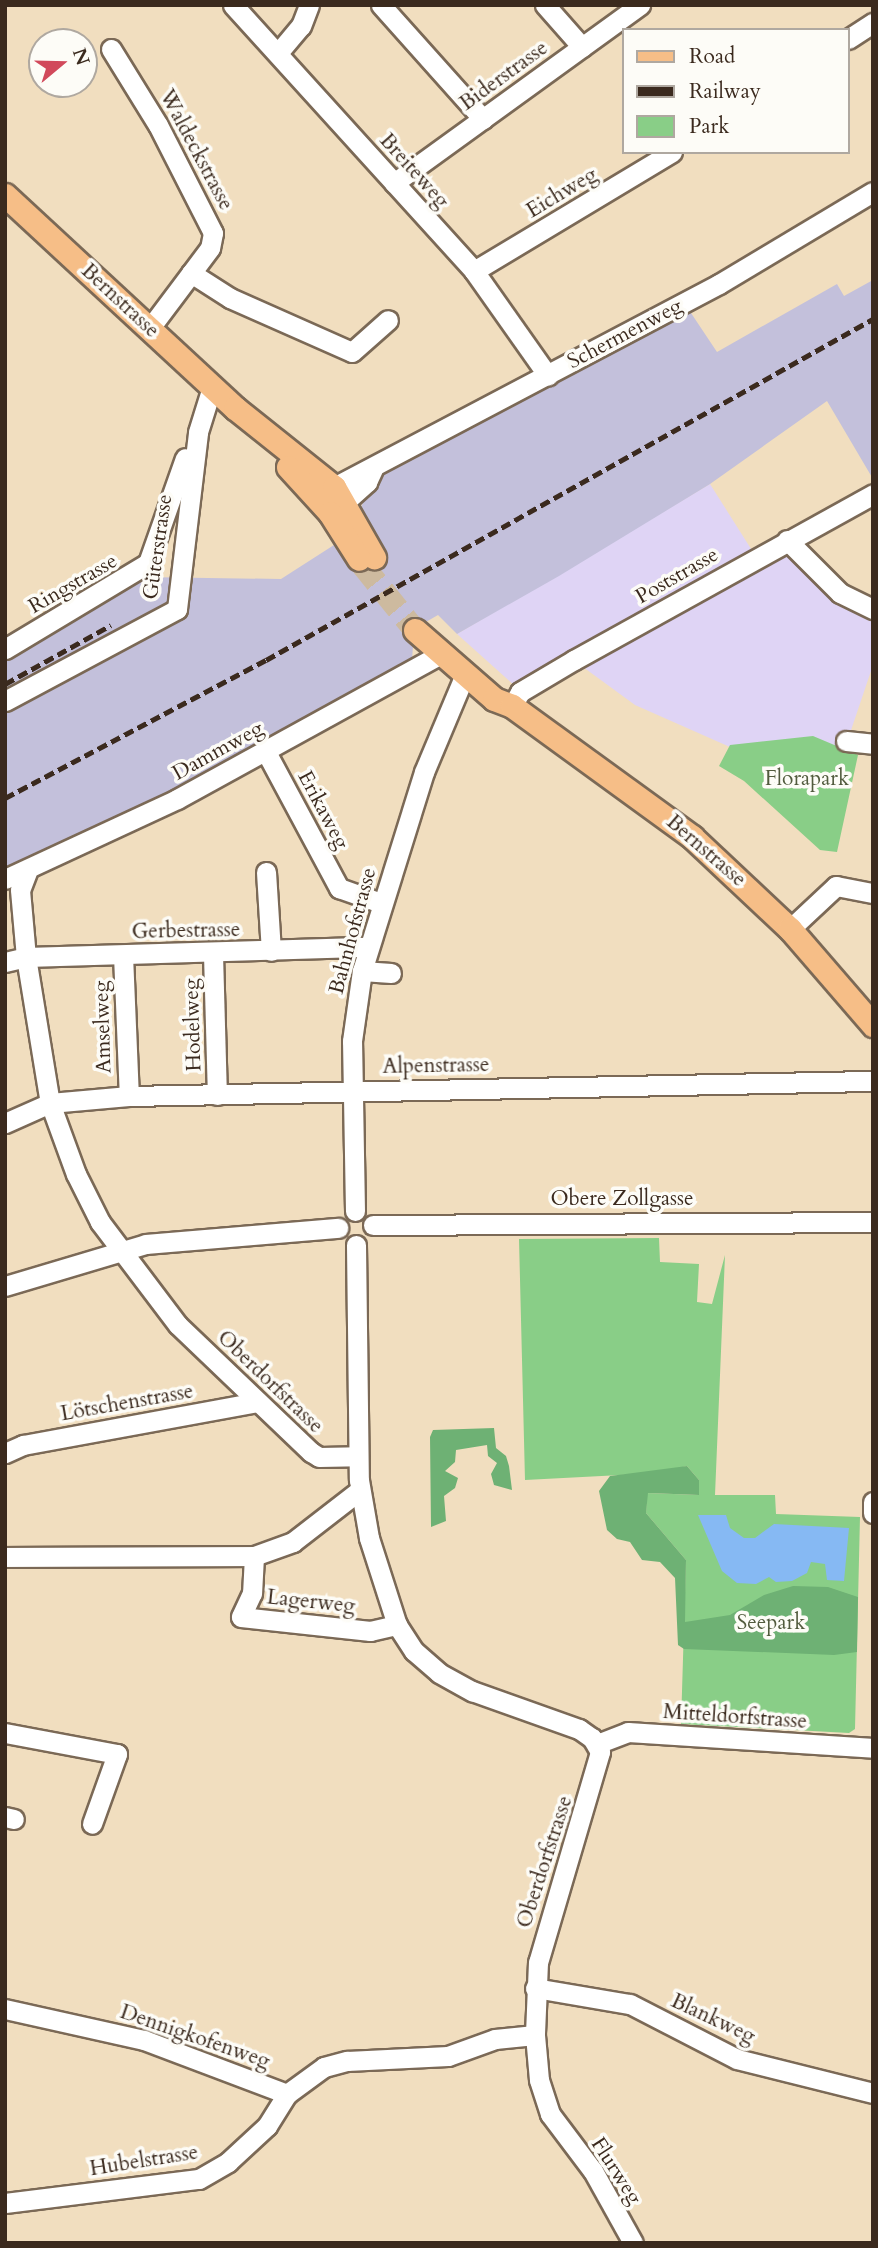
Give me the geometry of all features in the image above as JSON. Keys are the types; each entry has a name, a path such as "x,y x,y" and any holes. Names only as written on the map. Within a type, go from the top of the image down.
{"main road":[{"name":"Bernstrasse","path":"5,195 328,497 368,561"},
{"name":"Bernstrasse","path":"467,671 421,626 439,655 508,696 512,706 692,837 790,929 873,1025"}],"street":[{"name":"Breiteweg","path":"233,5 474,271 548,376"},
{"path":"278,53 301,26 309,5"},
{"path":"381,5 483,119"},
{"path":"545,5 582,47"},
{"name":"Biderstrasse","path":"394,183 640,5"},
{"path":"850,38 873,23"},
{"name":"Waldeckstrasse","path":"111,49 158,125 212,229 212,245 150,328"},
{"name":"Eichweg","path":"474,271 669,154"},
{"name":"Schermenweg","path":"328,497 360,470 373,469 548,376 794,242 873,192"},
{"path":"191,273 230,298 352,352 388,320"},
{"name":"Güterstrasse","path":"5,701 177,609 198,432 212,387"},
{"name":"Ringstrasse","path":"5,649 148,564 198,432"},
{"name":"Poststrasse","path":"512,706 520,692 873,494"},
{"path":"787,540 834,588 873,609"},
{"name":"Dammweg","path":"17,879 177,799 439,655"},
{"name":"Bahnhofstrasse","path":"355,1211 352,1090 354,1021 362,971 381,903 447,710 467,671"},
{"path":"846,741 873,744"},
{"name":"Erikaweg","path":"265,750 339,888 381,903"},
{"path":"266,872 271,951"},
{"name":"Oberdorfstrasse","path":"17,879 26,957 50,1103 83,1190 100,1222 124,1249 159,1302 317,1457 358,1456"},
{"path":"790,929 836,886 873,893"},
{"name":"Gerbestrasse","path":"5,962 26,957 213,954 368,947"},
{"name":"Hodelweg","path":"213,954 218,1095"},
{"name":"Amselweg","path":"123,955 129,1096"},
{"path":"362,971 391,973"},
{"name":"Alpenstrasse","path":"5,1123 50,1103 129,1096 873,1081"},
{"path":"355,1211 366,1214 373,1225 369,1239 356,1245 342,1239 338,1228 345,1214 355,1211"},
{"name":"Obere Zollgasse","path":"373,1225 873,1222"},
{"path":"5,1286 124,1249 279,1230 338,1228"},
{"path":"356,1245 360,1490 384,1590 397,1625 414,1651 446,1678 536,1716 579,1729 597,1744"},
{"name":"Lötschenstrasse","path":"5,1453 23,1445 258,1402"},
{"path":"5,1557 254,1556 293,1542 360,1490"},
{"path":"873,1502 873,1513"},
{"name":"Lagerweg","path":"254,1556 252,1593 241,1617 370,1631 397,1625"},
{"name":"Mitteldorfstrasse","path":"597,1744 628,1732 873,1748"},
{"path":"5,1733 117,1754 92,1825"},
{"name":"Oberdorfstrasse","path":"535,2035 535,1988 542,1944 600,1762 597,1744"},
{"name":"Blankweg","path":"535,1988 630,2004 737,2059 873,2093"},
{"name":"Dennigkofenweg","path":"5,2009 145,2040 287,2094"},
{"name":"Hubelstrasse","path":"5,2203 199,2179 228,2162 267,2126 287,2094 313,2073 336,2063 449,2056 495,2039 535,2035"},
{"name":"Flurweg","path":"535,2035 542,2092 557,2126 593,2171 633,2243"}],"shaded area":[{"path":"873,280 873,479 827,401 710,484 559,576 457,634 438,615 405,634 413,646 412,660 226,767 5,876 5,660 143,577 281,579 334,545 352,571 385,551 361,518 361,507 373,482 393,465 689,310 717,352 837,284 844,296"},
{"path":"710,484 753,552 515,686 457,634"},
{"path":"797,548 873,616 873,665 844,751 739,751 635,705 583,667"}],"green space":[{"name":"Florapark","path":"813,736 858,755 837,852 820,850 744,781 719,766 730,745"},
{"name":"Seepark","path":"659,1238 660,1262 699,1264 697,1302 712,1304 725,1255 715,1495 775,1495 776,1514 860,1517 855,1729 849,1733 681,1724 686,1560 646,1513 647,1493 699,1495 699,1480 687,1466 659,1473 525,1480 519,1239"},
{"path":"494,1428 496,1448 506,1456 509,1466 512,1490 494,1485 491,1474 497,1463 488,1456 487,1445 456,1450 455,1462 445,1471 458,1478 455,1488 444,1496 446,1521 431,1527 430,1437 433,1430"},
{"name":"Seepark","path":"687,1466 699,1480 699,1495 648,1493 646,1513 686,1560 685,1622 730,1615 764,1595 793,1586 828,1587 858,1597 857,1652 834,1655 684,1649 678,1645 675,1578 660,1562 642,1560 630,1542 617,1539 607,1530 599,1491 610,1476"}],"water":[{"path":"698,1515 726,1515 730,1528 744,1538 755,1538 774,1524 849,1528 844,1581 827,1580 825,1564 811,1562 807,1573 792,1581 776,1582 769,1577 756,1584 737,1583 722,1571"}],"tunnel":[{"path":"362,564 415,630"}],"railway":[{"path":"5,798 266,660 873,319"},
{"path":"5,684 111,625"}]}
